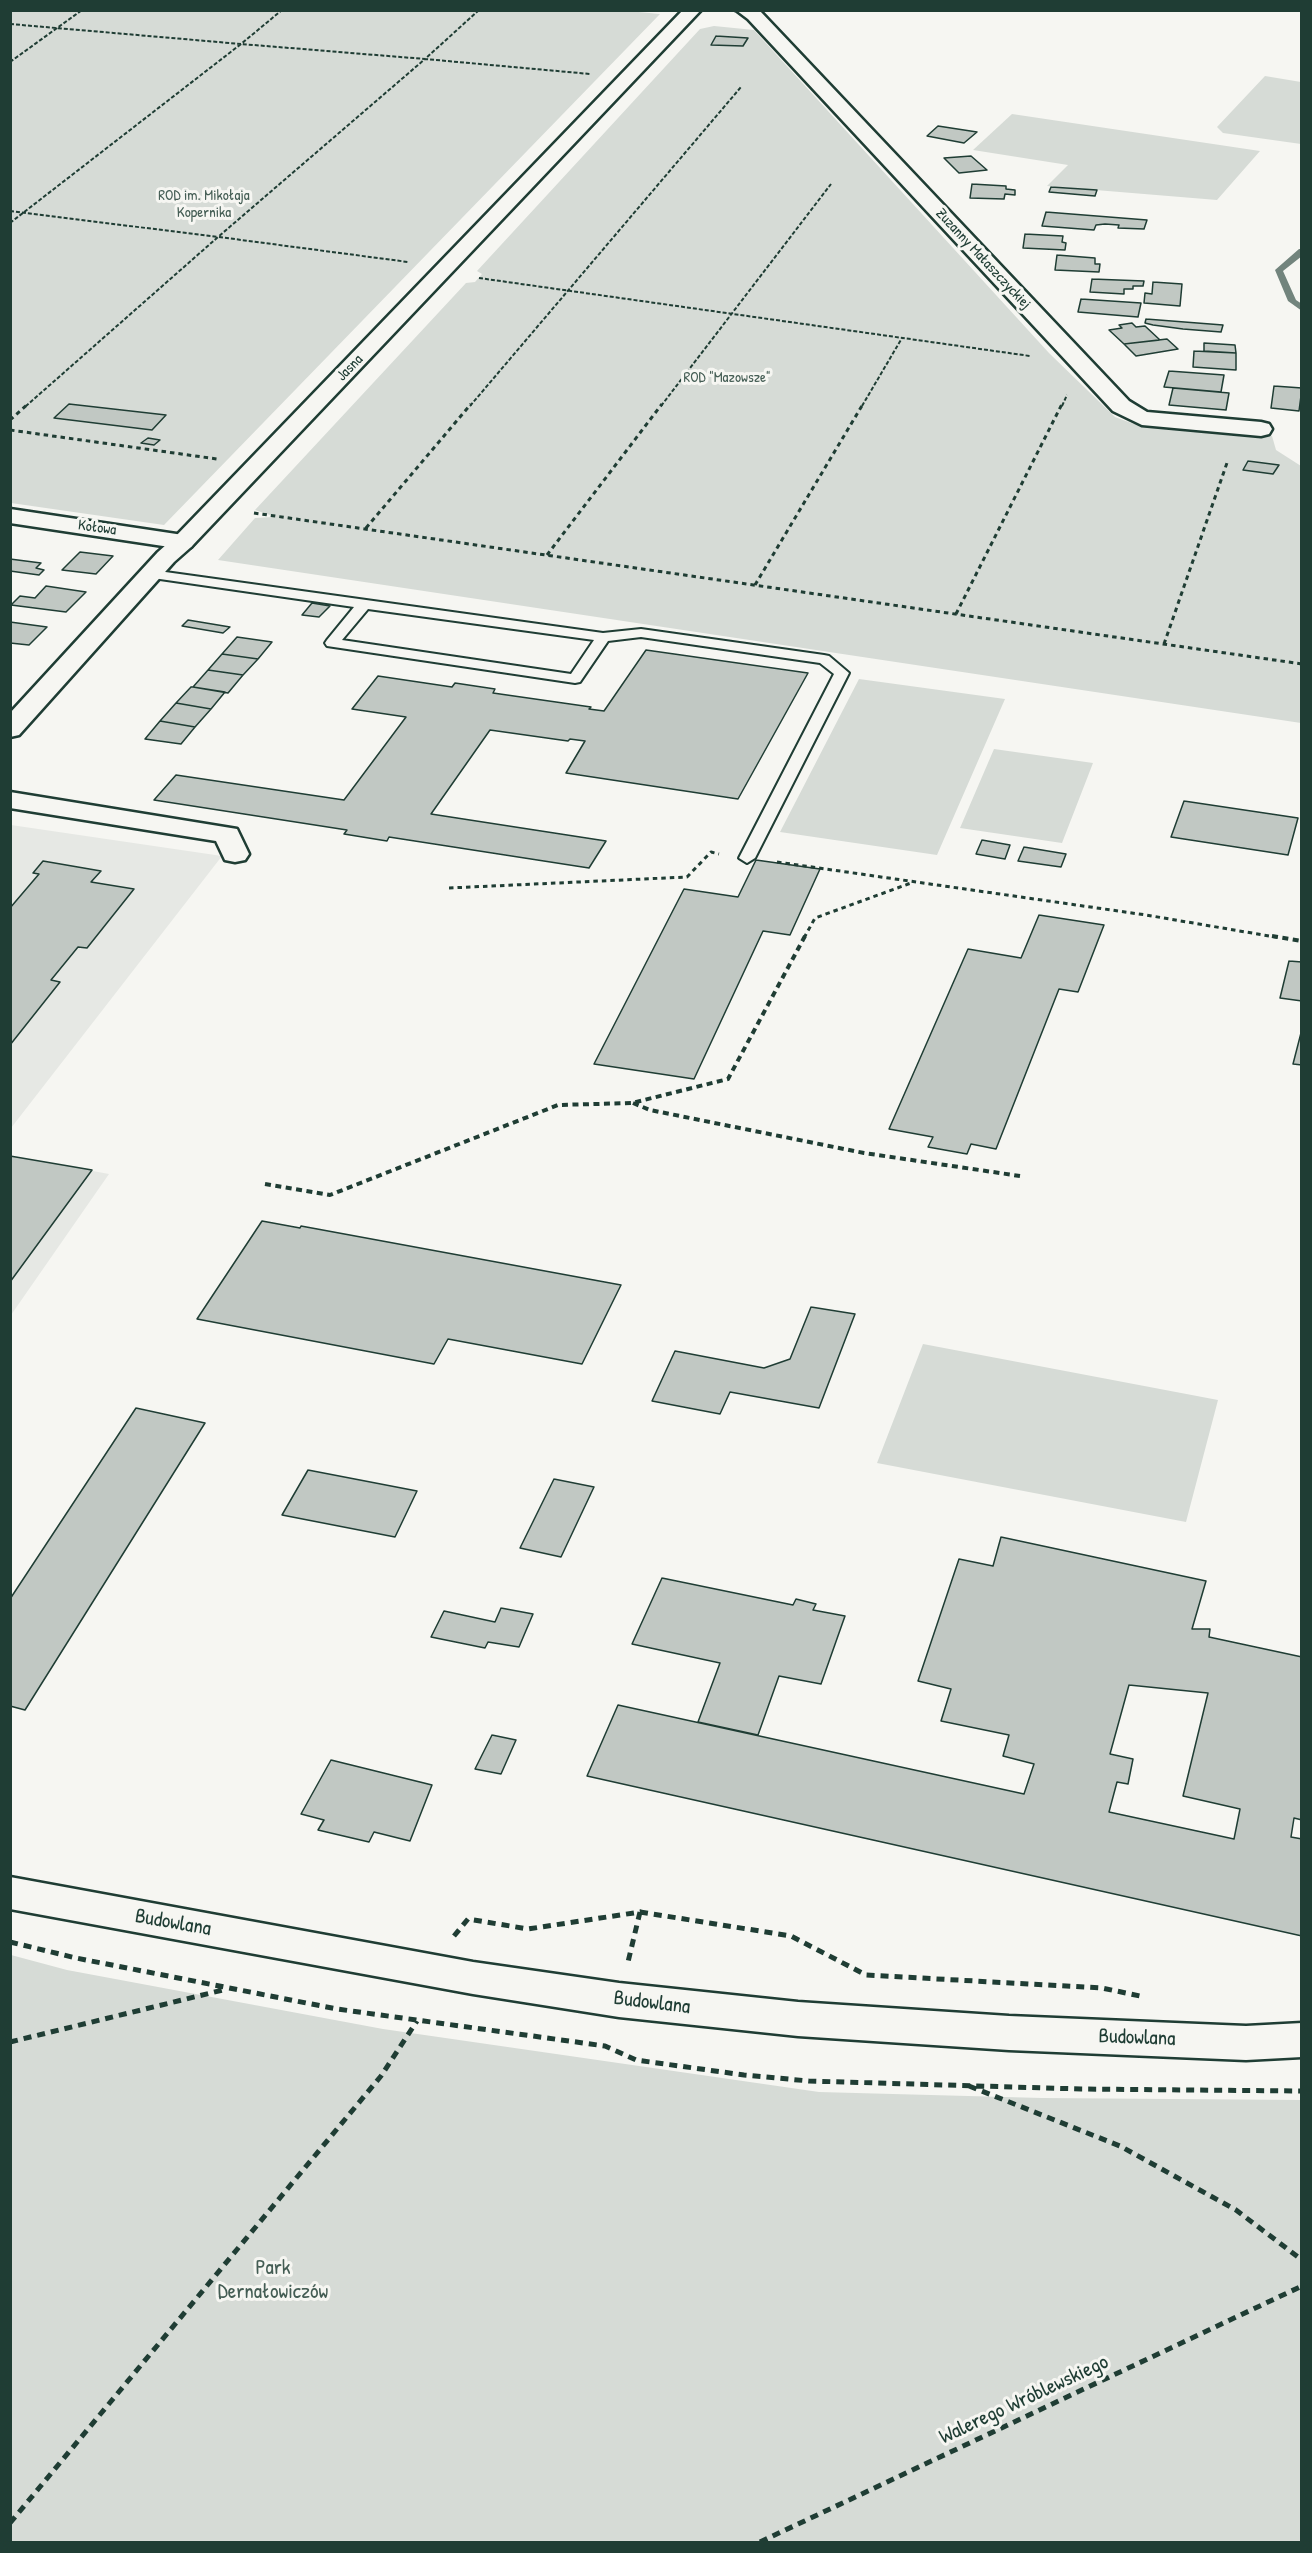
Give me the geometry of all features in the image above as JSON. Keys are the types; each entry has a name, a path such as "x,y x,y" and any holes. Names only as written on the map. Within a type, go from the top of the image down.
{"street":[{"name":"Jasna","path":"16,716 693,10"},
{"name":"Zuzanny Małaszczyckiej","path":"744,10 761,22 1121,406 1142,418 1261,429"},
{"name":"Kołowa","path":"10,516 183,542"},
{"path":"10,800 227,835 236,854"},
{"name":"Budowlana","path":"10,1893 473,1978 619,2000 798,2019 1009,2033 1246,2043 1302,2040"}],"lane":[{"path":"151,574 603,637 641,633 824,659 842,673 747,858"},
{"path":"364,604 332,643 575,679 603,637"}],"path":[{"path":"10,62 82,10"},
{"path":"10,222 282,10"},
{"path":"10,420 479,10"},
{"path":"10,24 589,74"},
{"path":"365,528 741,87"},
{"path":"547,555 831,184"},
{"path":"10,211 418,263"},
{"path":"478,278 1031,356"},
{"path":"755,585 902,338"},
{"path":"956,614 1068,393"},
{"path":"10,430 227,460"},
{"path":"1164,644 1228,460"},
{"path":"273,516 1302,664"},
{"path":"449,888 687,877 711,852 1146,915 1302,941"},
{"path":"266,1184 330,1195 558,1105 633,1103 728,1079 815,918 912,882"},
{"path":"633,1103 650,1110 864,1153 1020,1176"},
{"path":"640,1912 791,1936 866,1975 1102,1988 1153,1999"},
{"path":"10,1942 76,1958 337,2009 605,2046 636,2060 744,2075 809,2081 1195,2092 1302,2091"},
{"path":"10,2042 231,1989"},
{"path":"10,2523 381,2076 417,2021"},
{"path":"967,2085 1120,2146 1236,2210 1302,2260"},
{"name":"Walerego Wróblewskiego","path":"760,2542 1302,2286"}],"shaded area":[{"path":"11,825 222,856 11,1128"},
{"path":"11,1156 109,1174 11,1315"}],"green space":[{"name":"ROD im. Mikołaja Kopernika","path":"617,10 660,14 164,525 11,503 11,11"},
{"name":"ROD \"Mazowsze\"","path":"714,26 754,30 1049,353 1115,417 1134,424 1272,436 1276,450 1301,466 1301,723 218,560 255,518 273,517 255,510 466,283 475,282 482,274 477,271 700,29"},
{"path":"1265,76 1301,82 1301,144 1223,133 1217,127"},
{"path":"1012,114 1260,151 1217,200 1047,186 1068,165 973,150"},
{"path":"859,679 1005,699 937,855 780,832"},
{"path":"994,749 1093,763 1062,843 960,828"},
{"path":"923,1344 1218,1400 1186,1522 877,1463"},
{"name":"Park Dernałowiczów","path":"11,1955 67,1970 383,2029 819,2092 1042,2098 1301,2100 1301,2542 11,2542"}],"building":[{"path":"716,36 748,38 743,46 711,45"},
{"path":"938,126 977,132 964,143 927,136"},
{"path":"971,156 987,170 959,173 944,158"},
{"path":"972,184 1006,186 1006,189 1015,190 1015,195 1005,194 1004,199 970,198"},
{"path":"1051,187 1097,190 1095,196 1049,192"},
{"path":"1046,212 1147,220 1144,229 1118,228 1119,225 1105,224 1096,225 1094,230 1042,226"},
{"path":"1025,234 1063,236 1062,242 1066,243 1065,250 1023,248"},
{"path":"1057,255 1095,258 1095,264 1100,264 1099,272 1055,270"},
{"path":"1092,279 1144,281 1143,286 1124,289 1124,294 1090,292"},
{"path":"1153,282 1182,284 1180,306 1144,303 1145,293 1152,294"},
{"path":"1081,299 1141,303 1138,317 1078,312"},
{"path":"1146,319 1223,325 1221,332 1153,325 1145,323"},
{"path":"1132,323 1136,327 1145,326 1160,340 1124,344 1109,330 1122,328 1119,325"},
{"path":"1167,339 1178,349 1136,356 1124,344"},
{"path":"1204,343 1235,345 1236,353 1204,351"},
{"path":"1194,351 1236,353 1236,370 1193,367"},
{"path":"1169,371 1224,375 1221,392 1164,387"},
{"path":"1274,386 1302,388 1299,411 1271,408"},
{"path":"1173,388 1229,393 1226,410 1169,405"},
{"path":"69,404 166,415 152,430 54,418"},
{"path":"148,438 160,440 154,445 141,443"},
{"path":"1248,461 1279,465 1273,474 1243,470"},
{"path":"80,552 113,556 96,574 62,570"},
{"path":"10,559 41,563 36,568 44,570 39,575 10,571"},
{"path":"46,586 86,592 66,612 11,605 20,596 35,598"},
{"path":"312,603 330,606 319,617 302,615"},
{"path":"188,620 230,627 223,633 182,626"},
{"path":"10,622 47,627 29,645 10,643"},
{"path":"237,637 272,642 258,659 222,654"},
{"path":"646,650 808,673 738,799 566,773 585,741 570,739 568,741 490,730 431,814 606,841 589,868 389,837 387,841 344,834 347,830 154,800 176,775 344,800 406,717 352,709 378,676 452,687 455,683 495,689 493,693 591,707 589,709 604,711"},
{"path":"222,654 258,659 243,675 208,670"},
{"path":"208,670 243,675 228,693 193,687"},
{"path":"191,687 225,692 211,709 176,703"},
{"path":"176,703 211,709 195,727 160,721"},
{"path":"160,721 195,727 181,744 145,739"},
{"path":"1184,801 1298,818 1288,855 1171,837"},
{"path":"982,840 1010,845 1005,859 976,854"},
{"path":"1024,847 1066,854 1061,867 1018,861"},
{"path":"756,860 820,869 790,935 763,931 694,1079 594,1064 684,889 738,897"},
{"path":"43,861 101,871 91,882 134,889 87,948 78,947 51,980 60,982 10,1045 10,908 39,874 33,873"},
{"path":"1039,915 1104,925 1078,992 1059,989 996,1149 971,1144 967,1154 928,1147 933,1137 889,1129 968,949 1021,958"},
{"path":"1289,961 1302,962 1302,1001 1280,998"},
{"path":"1302,1029 1302,1065 1293,1064"},
{"path":"10,1156 92,1170 10,1282"},
{"path":"262,1221 300,1228 301,1226 621,1285 582,1364 448,1339 434,1364 197,1319"},
{"path":"811,1307 855,1314 819,1408 730,1392 720,1414 652,1401 675,1351 764,1368 790,1359"},
{"path":"136,1408 205,1423 25,1710 10,1706 10,1599"},
{"path":"308,1470 417,1491 395,1537 282,1515"},
{"path":"554,1479 594,1487 561,1557 520,1548"},
{"path":"1001,1537 1206,1581 1192,1629 1210,1629 1209,1637 1302,1657 1302,1820 1294,1818 1291,1837 1302,1839 1302,1936 587,1776 618,1705 1024,1794 1034,1764 1003,1756 1009,1735 941,1721 951,1689 918,1681 959,1559 993,1566","holes":["1129,1685 1208,1693 1183,1796 1240,1809 1234,1839 1109,1812 1117,1782 1128,1784 1133,1759 1110,1754"]},
{"path":"662,1578 793,1605 796,1599 816,1604 813,1610 845,1616 821,1684 779,1676 758,1735 698,1722 720,1663 632,1644"},
{"path":"501,1608 533,1614 519,1647 488,1642 485,1648 431,1637 444,1611 495,1622"},
{"path":"492,1735 516,1740 501,1774 475,1769"},
{"path":"331,1760 432,1785 410,1841 374,1832 369,1842 318,1830 324,1820 301,1814"}],"waterway":[{"path":"1302,251 1279,270 1292,301 1302,309"}]}
